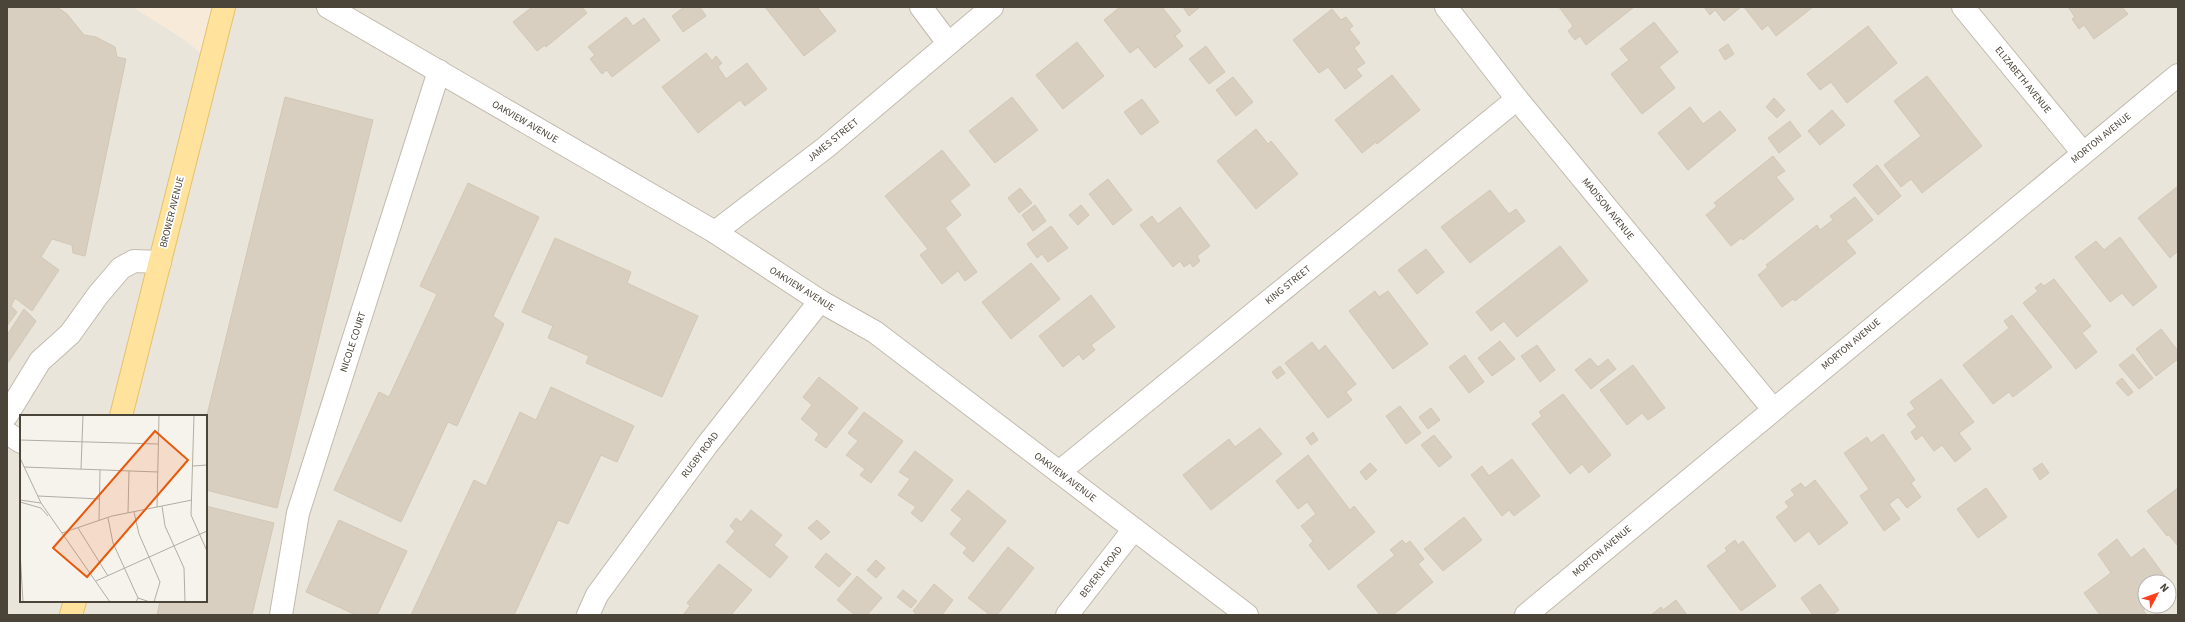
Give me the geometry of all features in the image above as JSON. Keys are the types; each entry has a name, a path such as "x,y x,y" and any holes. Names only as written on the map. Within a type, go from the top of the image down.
{"main road":[{"name":"BROWER AVENUE","path":"121,415 224,7"},
{"path":"71,615 75,602"}],"street":[{"name":"OAKVIEW AVENUE","path":"328,7 715,232 820,301 875,332 1247,615"},
{"path":"920,7 948,43"},
{"name":"JAMES STREET","path":"715,232 825,148 992,7"},
{"name":"MADISON AVENUE","path":"1446,7 1518,99 1772,409"},
{"name":"ELIZABETH AVENUE","path":"1963,7 2083,153"},
{"name":"NICOLE COURT","path":"281,615 298,513 439,72"},
{"name":"MORTON AVENUE","path":"1526,615 1772,409 2178,75"},
{"name":"KING STREET","path":"1059,472 1518,99"},
{"path":"7,415 40,361 70,334 98,295 121,268 134,261 160,262"},
{"name":"RUGBY ROAD","path":"588,615 597,595 707,445 820,301"},
{"path":"7,433 20,441"},
{"name":"BEVERLY ROAD","path":"1068,615 1134,529"}],"shaded area":[{"path":"7,7 133,7 182,38 201,53 215,7 2178,7 2178,615 7,615"},
{"path":"133,7 215,7 201,53 182,38"}],"building":[{"path":"7,7 57,7 67,14 84,35 96,37 115,47 117,57 126,59 85,256 73,253 72,245 52,239 41,257 59,270 32,311 15,298 11,306 17,312 7,326"},
{"path":"532,7 582,7 587,13 546,47 545,45 537,51 513,22"},
{"path":"684,7 700,7 706,16 683,32 672,16"},
{"path":"765,7 817,7 836,31 804,56"},
{"path":"1120,7 1162,7 1181,31 1175,36 1183,46 1155,68 1138,47 1130,53 1104,20"},
{"path":"1183,7 1200,7 1189,16"},
{"path":"1559,7 1634,7 1586,45 1580,36 1575,40 1568,31 1573,26"},
{"path":"1704,7 1741,7 1724,21 1715,10 1710,15"},
{"path":"1744,7 1813,7 1776,36 1768,25 1762,30"},
{"path":"2068,7 2122,7 2128,14 2094,39 2084,25 2079,29 2072,19 2075,17"},
{"path":"1332,9 1341,20 1346,17 1353,26 1349,29 1360,43 1354,48 1365,63 1356,69 1362,76 1345,89 1328,67 1319,73 1293,40"},
{"path":"626,17 633,26 644,18 660,40 612,77 607,70 602,74 590,59 595,55 588,47"},
{"path":"1654,22 1678,52 1659,67 1675,88 1642,114 1611,74 1629,60 1620,49"},
{"path":"1868,26 1897,63 1847,103 1831,82 1820,90 1807,74"},
{"path":"1077,42 1104,76 1063,109 1036,75"},
{"path":"1728,44 1734,54 1725,60 1719,50"},
{"path":"1206,46 1225,72 1209,84 1189,59"},
{"path":"706,53 712,61 716,56 722,63 718,67 726,79 747,63 767,89 745,106 740,100 698,133 662,87"},
{"path":"1392,75 1420,110 1377,144 1376,142 1362,153 1335,120"},
{"path":"1927,76 1982,146 1922,193 1911,179 1901,187 1884,165 1921,136 1894,101"},
{"path":"1233,77 1253,102 1236,116 1216,90"},
{"path":"285,97 373,120 277,508 207,490 207,415"},
{"path":"1012,97 1038,130 995,163 969,131"},
{"path":"1774,98 1785,110 1777,118 1766,107"},
{"path":"1142,99 1159,122 1141,135 1124,112"},
{"path":"1690,107 1703,124 1720,111 1736,130 1688,170 1658,133"},
{"path":"1832,110 1845,125 1820,145 1808,131"},
{"path":"1790,121 1801,136 1779,153 1768,138"},
{"path":"1256,129 1268,144 1271,141 1298,174 1256,209 1217,161"},
{"path":"942,150 970,185 950,201 961,215 945,228 977,272 965,281 958,271 942,284 920,255 928,249 885,196"},
{"path":"1773,156 1785,171 1776,177 1794,199 1743,240 1741,238 1731,246 1706,215 1717,206 1714,203"},
{"path":"1877,165 1901,196 1878,215 1853,185"},
{"path":"1108,179 1132,210 1113,225 1089,194"},
{"path":"468,183 539,217 493,316 504,324 457,426 448,422 401,522 334,490 379,392 389,397 437,294 420,286"},
{"path":"2178,186 2178,251 2170,258 2138,218"},
{"path":"1020,188 1032,203 1019,213 1008,198"},
{"path":"1490,190 1509,214 1516,209 1525,221 1470,263 1441,227"},
{"path":"1855,197 1873,220 1846,241 1856,253 1795,301 1793,299 1782,307 1758,275 1768,267 1766,265 1817,225 1820,230 1833,220 1830,216"},
{"path":"1035,205 1046,221 1033,231 1022,215"},
{"path":"1081,205 1089,215 1078,225 1069,215"},
{"path":"1180,207 1210,246 1197,256 1200,261 1193,267 1190,263 1184,267 1180,261 1173,267 1140,225 1152,216 1158,224"},
{"path":"1051,226 1068,248 1048,262 1042,254 1037,258 1027,244"},
{"path":"2120,237 2157,287 2133,306 2122,293 2110,302 2075,257 2096,241 2104,250"},
{"path":"555,238 631,272 627,283 698,316 662,397 586,363 589,356 548,338 553,326 522,312"},
{"path":"1560,246 1588,281 1517,337 1504,321 1491,331 1476,312"},
{"path":"1426,249 1444,272 1417,294 1398,270"},
{"path":"1031,263 1060,299 1011,339 982,302"},
{"path":"2054,279 2091,326 2082,333 2097,352 2076,369 2023,303 2038,291 2035,288 2041,283 2044,286"},
{"path":"1375,291 1379,297 1388,291 1428,344 1393,369 1349,311"},
{"path":"1091,295 1115,327 1091,345 1095,350 1083,360 1079,354 1063,367 1039,336"},
{"path":"24,309 36,321 7,364 7,335"},
{"path":"2012,315 2052,367 2013,397 2009,392 1993,404 1963,365 2009,328 2004,321"},
{"path":"2161,329 2178,351 2178,359 2156,376 2136,349"},
{"path":"1500,341 1515,359 1492,376 1478,358"},
{"path":"1312,342 1319,351 1325,345 1356,384 1346,392 1352,400 1328,418 1285,363"},
{"path":"1537,345 1555,370 1540,382 1521,356"},
{"path":"2133,354 2153,378 2139,389 2119,365"},
{"path":"1465,355 1484,382 1469,393 1449,367"},
{"path":"1590,358 1598,367 1608,359 1616,369 1591,389 1575,370"},
{"path":"1633,365 1665,408 1648,420 1642,413 1627,425 1600,390"},
{"path":"1280,366 1285,373 1277,379 1272,372"},
{"path":"819,377 858,408 826,448 815,440 819,434 801,419 812,405 803,397"},
{"path":"2122,378 2133,392 2128,396 2116,383"},
{"path":"1941,379 1974,422 1959,433 1971,449 1955,462 1942,445 1934,451 1922,435 1916,440 1911,432 1917,427 1907,414 1915,409 1910,402"},
{"path":"551,387 634,426 617,462 601,455 568,524 558,520 514,615 411,615 474,480 486,486 520,412 536,420"},
{"path":"1563,394 1611,455 1589,473 1582,464 1570,474 1532,424 1542,416 1539,412"},
{"path":"1400,406 1421,433 1406,444 1386,416"},
{"path":"1431,408 1440,420 1428,429 1419,417"},
{"path":"864,412 903,441 871,483 860,475 865,469 846,455 858,441 848,433"},
{"path":"1260,428 1282,454 1211,510 1183,475 1229,439 1235,447"},
{"path":"1313,432 1318,440 1311,445 1306,438"},
{"path":"1883,434 1915,480 1911,483 1921,497 1907,508 1898,497 1889,504 1900,519 1884,531 1860,496 1869,489 1844,453 1867,437 1871,443"},
{"path":"1434,435 1452,457 1439,467 1421,445"},
{"path":"915,451 953,480 922,522 911,513 916,507 898,495 910,479 899,472"},
{"path":"1308,455 1350,510 1354,506 1375,532 1329,570 1309,545 1313,541 1301,526 1316,514 1307,502 1298,509 1276,481"},
{"path":"1512,459 1540,496 1514,516 1509,510 1502,516 1471,475 1482,466 1489,476"},
{"path":"1370,463 1377,470 1366,480 1360,472"},
{"path":"2042,463 2049,473 2040,480 2033,469"},
{"path":"1815,480 1848,523 1819,545 1809,531 1795,542 1776,517 1789,507 1785,502 1795,495 1791,490 1801,483 1805,488"},
{"path":"1986,488 2007,517 1978,538 1957,509"},
{"path":"2178,488 2178,546 2169,535 2167,536 2147,511"},
{"path":"968,490 1006,521 973,562 963,553 967,548 950,534 962,519 951,510"},
{"path":"207,506 274,523 252,615 157,615 160,602 207,602"},
{"path":"751,510 782,535 774,545 788,557 770,578 726,542 735,531 730,526 736,518 741,522"},
{"path":"1464,517 1482,540 1443,571 1424,549"},
{"path":"339,520 407,551 377,615 356,615 306,592"},
{"path":"817,520 830,532 821,540 808,528"},
{"path":"2117,539 2131,558 2144,548 2163,574 2137,574 2137,614 2147,615 2100,615 2084,593 2111,573 2098,554"},
{"path":"1402,540 1406,544 1410,541 1424,559 1418,564 1433,582 1393,615 1380,615 1357,586 1395,555 1390,550"},
{"path":"1735,540 1738,545 1743,541 1776,586 1741,611 1707,566 1727,551 1725,548"},
{"path":"1008,547 1034,568 997,615 990,615 968,598"},
{"path":"826,553 851,574 839,587 815,567"},
{"path":"876,560 885,568 876,578 867,570"},
{"path":"719,564 752,590 731,615 683,615 690,606 687,603"},
{"path":"857,576 882,598 867,615 855,615 837,600"},
{"path":"934,584 953,600 942,615 917,615 913,611"},
{"path":"1820,584 1839,610 1832,615 1813,615 1801,598"},
{"path":"903,590 917,601 911,608 897,597"},
{"path":"1676,600 1687,615 1651,615 1661,607 1663,610"}]}
